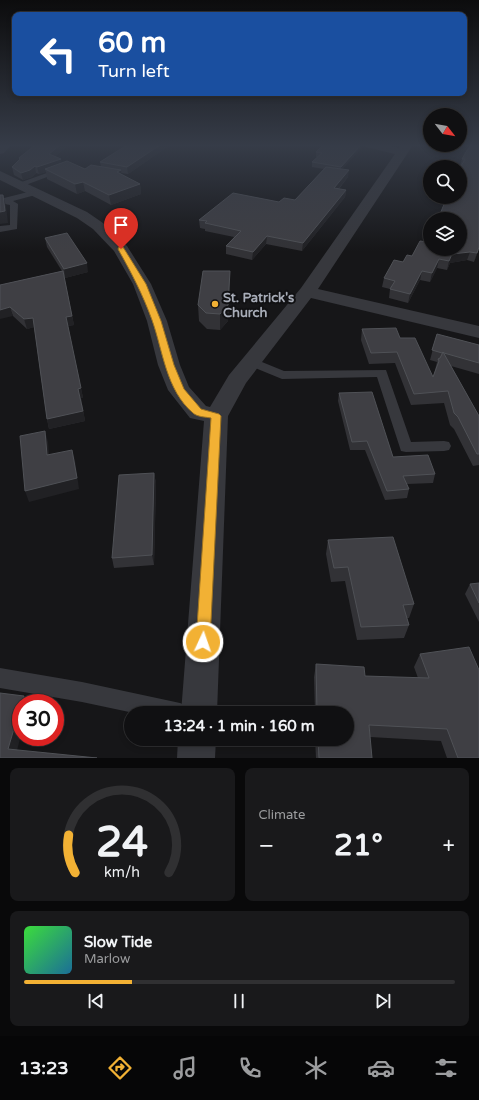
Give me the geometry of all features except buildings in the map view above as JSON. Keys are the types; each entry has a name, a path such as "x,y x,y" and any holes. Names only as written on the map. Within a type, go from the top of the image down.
{"street":[{"path":"12,180 82,215 98,226 121,249 142,284 157,321 170,365 180,390 198,412 216,416"},
{"path":"199,706 216,416 237,380 307,292 383,180"},
{"path":"307,292 479,332"},
{"path":"196,758 197,746"}],"lane":[{"path":"3,201 43,180"},
{"path":"0,229 14,226 14,204 3,201"},
{"path":"252,362 282,375 382,373 406,447 444,446"},
{"path":"0,678 82,692 147,706"}],"place":[{"name":"St. Patrick's Church","path":"215,304"}],"route":[{"path":"121,249 142,284 157,321 170,365 180,390 198,412 216,416 203,642"}]}
